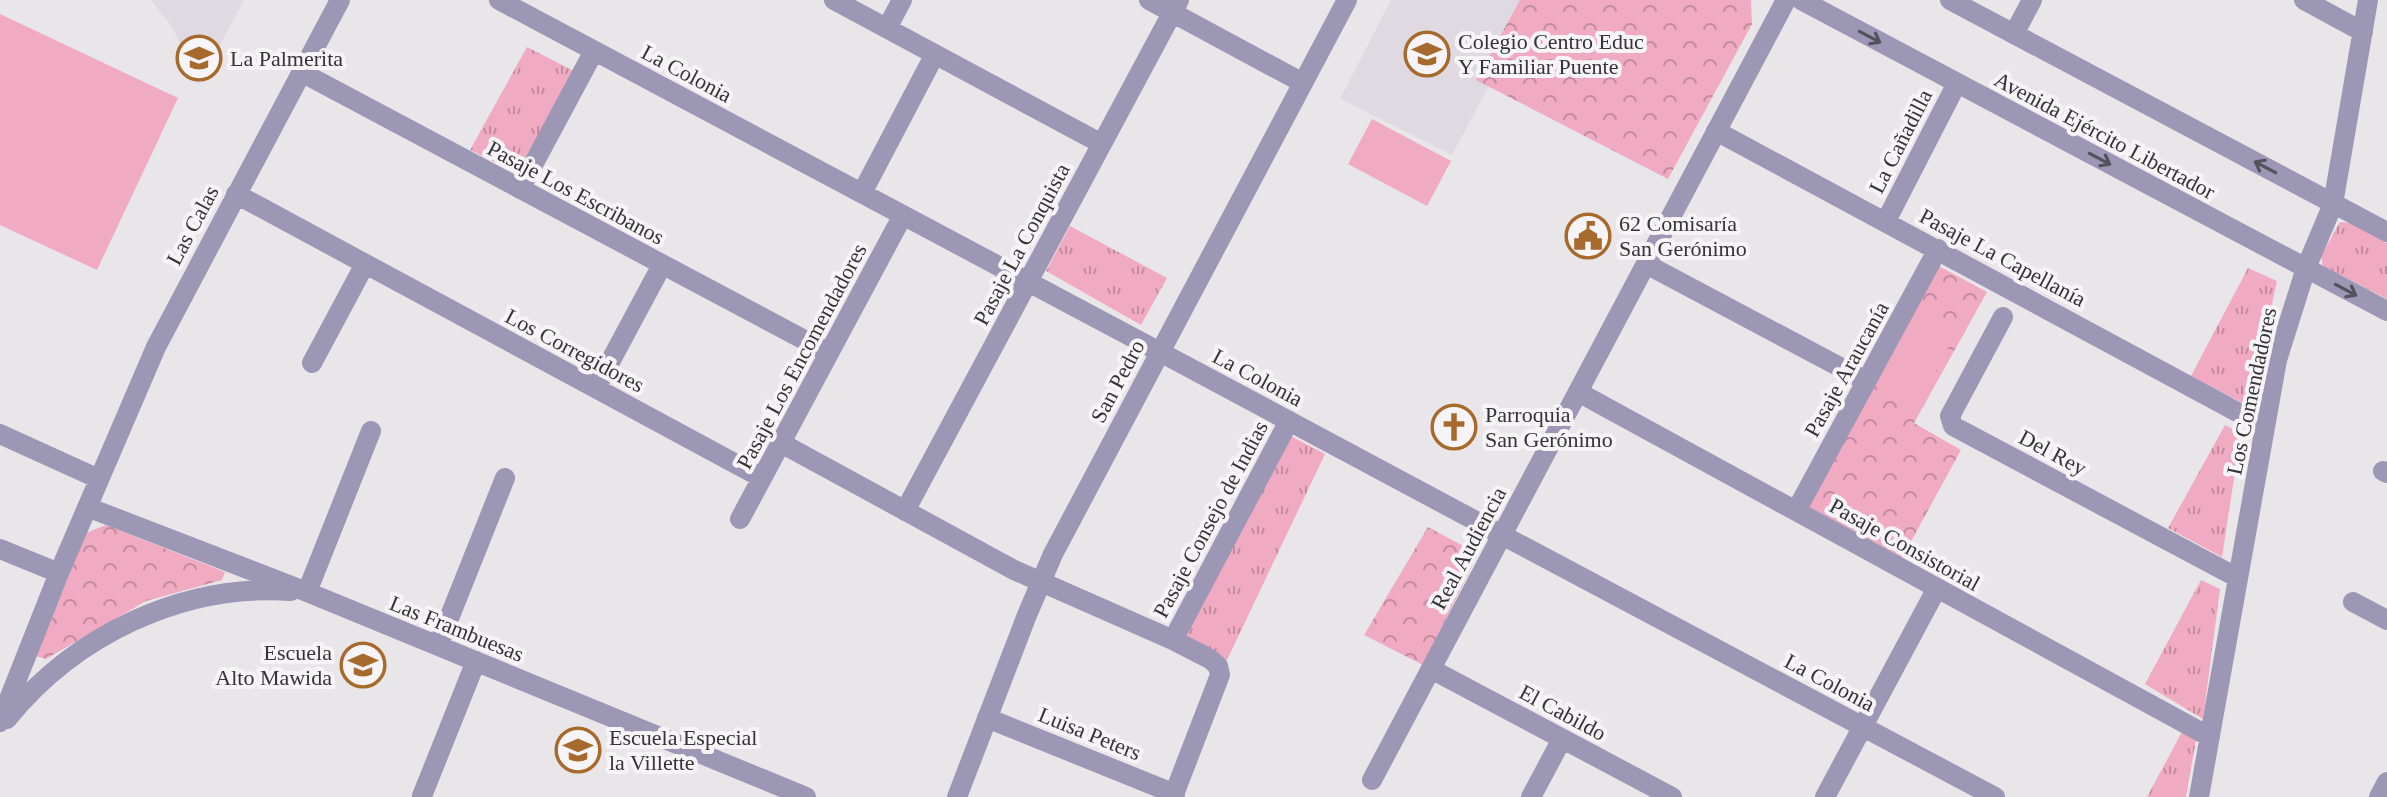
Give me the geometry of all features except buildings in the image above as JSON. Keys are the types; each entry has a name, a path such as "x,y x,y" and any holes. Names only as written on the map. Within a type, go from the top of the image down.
{"street":[{"name":"Las Calas","path":"0,725 59,573 156,347 340,0"},
{"path":"834,0 1102,144"},
{"path":"887,28 902,0"},
{"path":"1149,0 1175,6 1303,83"},
{"name":"San Pedro","path":"957,797 1041,581 1072,517 1347,0"},
{"name":"Real Audiencia","path":"1372,780 1786,0"},
{"name":"Avenida Ejército Libertador","path":"1801,0 2387,311"},
{"name":"Avenida Ejército Libertador","path":"1950,0 2387,232"},
{"path":"2014,34 2032,0"},
{"path":"2304,0 2363,32"},
{"name":"Los Comendadores","path":"2199,797 2277,360 2306,268 2333,204 2368,0"},
{"name":"La Colonia","path":"504,1 1995,797"},
{"name":"Pasaje La Conquista","path":"905,511 1175,6"},
{"path":"520,189 594,51"},
{"path":"862,193 935,54"},
{"name":"Pasaje Los Escribanos","path":"301,72 829,353"},
{"name":"La Cañadilla","path":"1886,221 1957,83"},
{"name":"Pasaje La Capellanía","path":"1716,131 2265,427"},
{"name":"Los Corregidores","path":"236,194 762,478"},
{"name":"Pasaje Los Encomendadores","path":"740,519 903,215"},
{"name":"Pasaje Araucanía","path":"1796,511 1938,249"},
{"path":"312,363 365,264"},
{"path":"1646,264 1866,381"},
{"path":"596,388 662,265"},
{"name":"Del Rey","path":"2003,317 1950,416 1953,426 2238,578"},
{"name":"Pasaje Consistorial","path":"1578,392 2210,737"},
{"name":"Pasaje Consejo de Indias","path":"1174,795 1220,675 1218,666 1210,659 1173,640 1289,421"},
{"path":"307,592 371,431"},
{"path":"0,434 99,479"},
{"path":"781,443 1014,570 1173,640"},
{"path":"438,646 505,478"},
{"name":"Las Frambuesas","path":"87,507 307,592 796,795"},
{"path":"0,549 59,573"},
{"path":"1825,797 1937,588"},
{"name":"Las Calas","path":"0,725 36,686 83,647 136,618 187,601 214,596 276,590 307,592"},
{"path":"2353,602 2387,620"},
{"path":"422,796 476,661"},
{"name":"El Cabildo","path":"1431,669 1672,797"},
{"name":"Luisa Peters","path":"987,718 1174,795"},
{"path":"1531,797 1562,739"},
{"path":"2379,797 2387,782"}],"shaded area":[{"name":"La Palmerita","path":"151,0 244,0 198,86 174,30"},
{"name":"Colegio Centro Educ Y Familiar Puente","path":"1391,0 1520,0 1477,79 1489,86 1452,155 1340,99"}],"green space":[{"path":"1520,0 1751,0 1752,24 1668,179 1476,80"},
{"path":"0,14 178,98 97,270 0,225"},
{"path":"527,47 574,71 517,173 470,150"},
{"path":"1372,119 1451,161 1427,206 1348,164"},
{"path":"2340,222 2350,223 2387,243 2387,299 2323,266 2321,256"},
{"path":"1070,226 1167,278 1141,325 1046,271"},
{"path":"1935,264 1987,292 1914,423 1961,450 1902,558 1802,503"},
{"path":"2248,268 2277,281 2250,407 2191,376"},
{"path":"1916,305 1959,328 1920,400 1877,377"},
{"path":"2225,425 2241,433 2222,557 2168,528"},
{"path":"1287,434 1325,454 1227,660 1181,637"},
{"path":"106,525 225,572 222,580 146,601 46,659 36,656 86,533"},
{"path":"1428,527 1478,554 1423,665 1364,635"},
{"path":"2201,580 2220,589 2203,719 2145,684"},
{"path":"2182,732 2196,740 2186,797 2147,797"}],"place":[{"name":"Colegio Centro Educ Y Familiar Puente","path":"1427,54"},
{"name":"La Palmerita","path":"199,58"},
{"name":"62 Comisaría San Gerónimo","path":"1588,236"},
{"name":"Parroquia San Gerónimo","path":"1454,427"},
{"name":"Escuela Alto Mawida","path":"363,665"},
{"name":"Escuela Especial la Villette","path":"578,750"}]}
